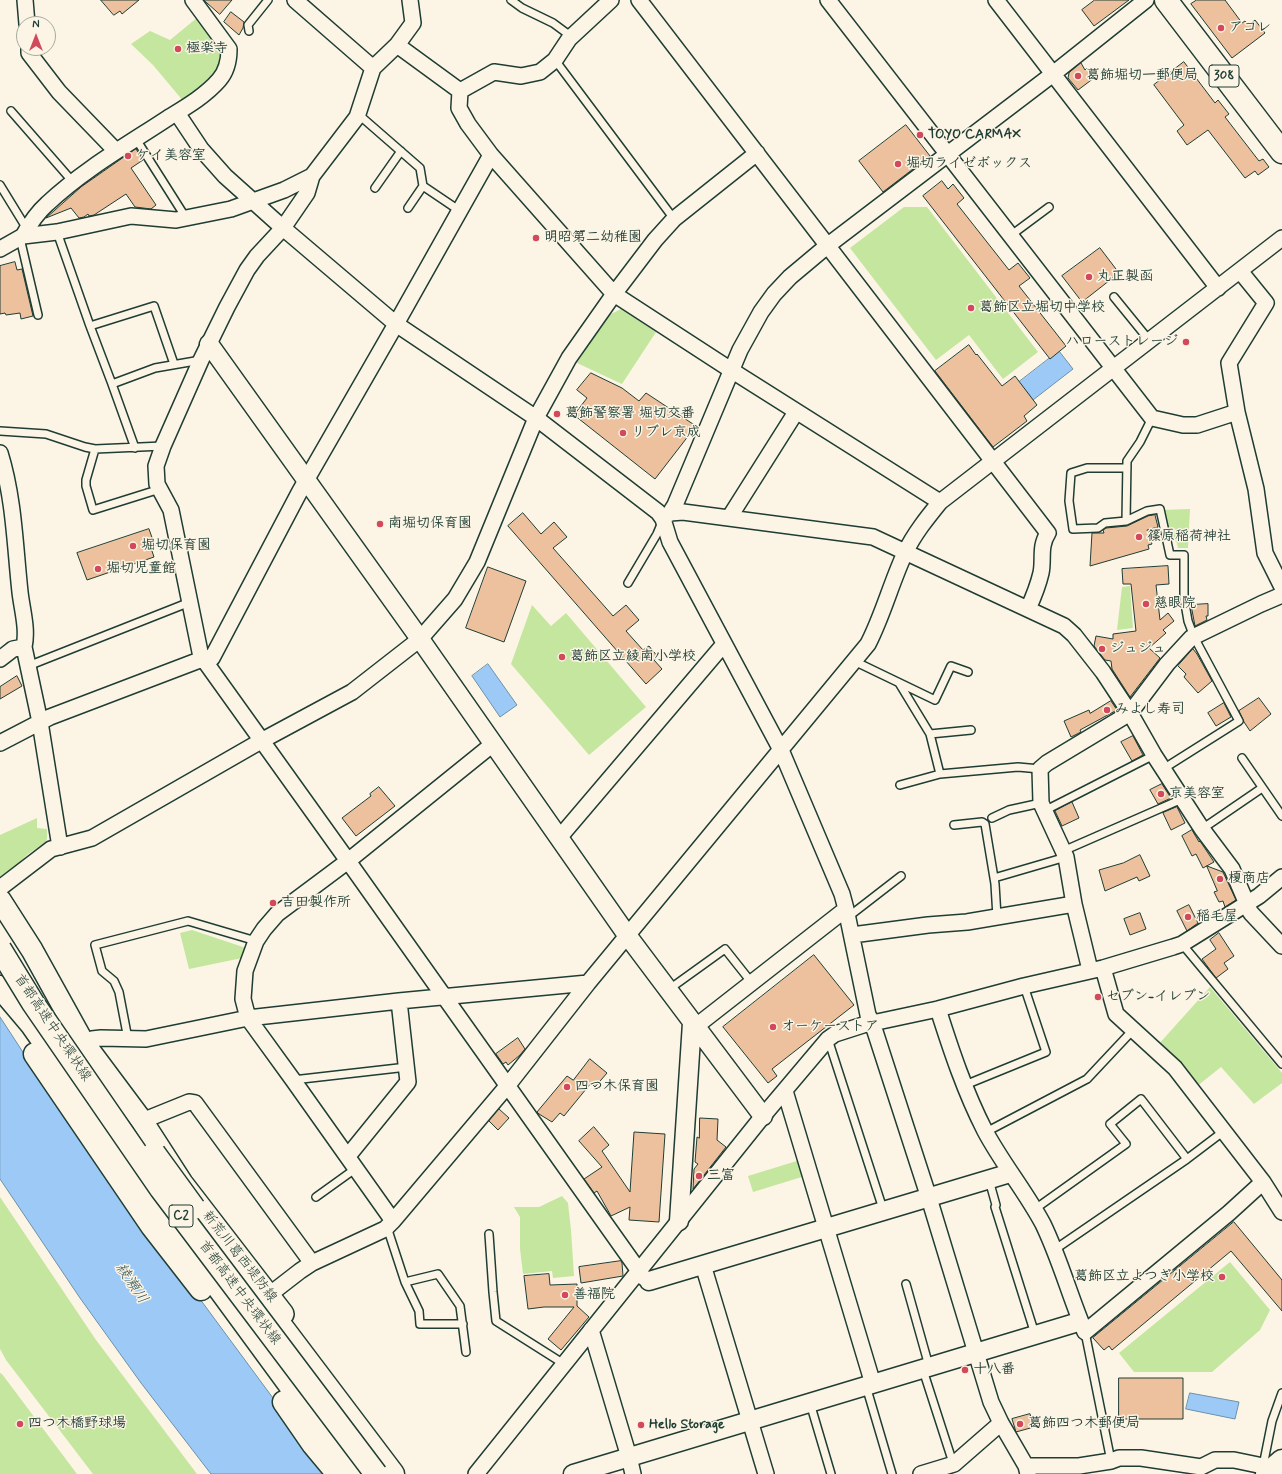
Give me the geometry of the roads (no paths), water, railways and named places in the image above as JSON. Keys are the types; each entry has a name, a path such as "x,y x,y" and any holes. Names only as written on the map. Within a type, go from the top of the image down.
{"main road":[{"name":"308","path":"1166,0 1282,152"},
{"path":"0,900 32,950 83,1042 142,1121 182,1183"},
{"path":"0,940 76,1042 141,1135 263,1302 393,1474"},
{"name":"首都高速中央環状線","path":"0,949 33,1003 161,1188 376,1474"},
{"path":"0,987 32,1024 152,1197 354,1473"},
{"name":"首都高速中央環状線","path":"0,997 55,1086 152,1226 214,1305 313,1444 354,1473"},
{"name":"新荒川葛西堤防線","path":"182,1183 247,1316 354,1473"},
{"name":"新荒川葛西堤防線","path":"182,1183 269,1295 404,1474"}],"street":[{"path":"25,0 26,16"},
{"path":"0,249 23,234 46,204 73,182 116,151 198,99 220,79 227,69 229,49 193,0"},
{"path":"295,0 373,68"},
{"path":"410,0 413,23 397,45 373,68 358,114 312,176 307,193 283,228 256,256 226,307 163,446 156,466 157,484 171,510 200,652 204,660 644,1276"},
{"path":"460,91 494,72 521,76 540,72 555,60 572,37 611,0"},
{"path":"639,0 1048,533 1043,541 1041,573 1036,591 1028,610"},
{"path":"828,0 1112,369 1152,418 1183,425 1197,424 1237,412"},
{"path":"996,0 1218,288"},
{"path":"1146,0 1053,74 827,246 774,294 750,330 731,370 675,505 667,516 670,542 781,750 842,894 868,1015 872,1022 929,1198 991,1402 1027,1470 1079,1466 1111,1461 1119,1458 1141,1458 1201,1470 1215,1460 1234,1460 1270,1468"},
{"path":"397,45 460,91"},
{"path":"31,56 59,92 116,151"},
{"path":"460,91 459,108 468,124 491,154 614,294 796,412 940,502"},
{"path":"177,113 201,149 225,176 283,228 396,324 536,418 652,507 667,516 683,512 873,537 1064,626 1074,635 1103,672 1202,830 1232,869 1250,913 1282,946"},
{"path":"0,888 51,849 92,838 261,741 352,692 420,639 455,599 477,562 536,418 569,358 614,294 674,219 757,153"},
{"path":"0,743 57,714 212,658 306,480 396,324 491,154"},
{"path":"23,234 57,232 131,216 176,220 186,218 231,208 253,201 284,190 312,176"},
{"path":"269,1295 300,1271 390,1224 508,1085 627,935 868,644 905,553 920,526 940,502 1282,238"},
{"path":"1240,271 1266,303 1228,363 1237,412 1256,489 1265,553 1282,588"},
{"path":"209,344 420,639 627,935 763,1116"},
{"path":"729,518 796,412"},
{"path":"0,453 2,472 11,499 26,637 24,647 40,722 60,847"},
{"path":"1282,595 1191,638 1167,664 1130,713 1047,763 1040,769 1043,807 1065,854 1074,904 1096,969 1116,1014 1175,1068 1263,1182 1282,1212"},
{"path":"559,838 724,644"},
{"path":"0,659 13,649 24,647"},
{"path":"390,1224 348,1156 248,1018 242,999 244,971 256,941 277,914 348,861 493,744"},
{"path":"476,1474 591,1330 644,1276 679,1221 763,1116 828,1039 835,1034 872,1022 938,1009 1096,969 1182,944 1264,893 1282,877"},
{"path":"852,936 928,924 967,922 1074,904"},
{"path":"679,1221 694,1025 847,913"},
{"path":"83,1042 92,1039 146,1039 248,1018 443,996 588,983"},
{"path":"348,1156 408,1082 399,1001"},
{"path":"938,1009 964,1085 986,1132 1009,1173 1035,1209 1054,1250 1080,1326"},
{"path":"785,1090 827,1228 870,1385"},
{"path":"142,1121 189,1102 195,1103 312,1264"},
{"path":"644,1276 703,1266 1009,1173"},
{"path":"573,1474 631,1466 750,1420 1035,1335 1080,1326 1229,1213 1263,1182"},
{"path":"703,1266 766,1474"},
{"path":"591,1330 631,1466"},
{"path":"921,1474 954,1467 1001,1423"}],"lane":[{"path":"249,31 248,25 268,0"},
{"path":"511,0 522,8 552,23 572,37"},
{"path":"555,60 674,219"},
{"path":"11,111 73,182"},
{"path":"358,114 420,168 423,186 408,208"},
{"path":"136,139 186,218"},
{"path":"375,188 401,151"},
{"path":"0,185 23,234 38,315"},
{"path":"423,186 460,211"},
{"path":"1010,236 1050,207"},
{"path":"57,232 135,448"},
{"path":"1114,297 1149,340"},
{"path":"90,326 154,306 174,364"},
{"path":"112,384 155,368 201,360"},
{"path":"1126,521 1127,461 1140,442 1152,418"},
{"path":"0,431 46,434 85,448 95,449 163,446"},
{"path":"95,449 86,480 86,486 93,510 160,488"},
{"path":"1127,468 1087,468 1071,473 1069,501 1073,529 1098,528 1105,523 1126,521 1147,511 1160,509 1170,555 1184,555 1184,598 1188,621 1194,637 1239,722 1163,769"},
{"path":"628,583 667,516"},
{"path":"28,666 190,602"},
{"path":"854,661 935,700 951,666 968,672"},
{"path":"899,683 930,734 940,774"},
{"path":"930,734 971,730"},
{"path":"992,818 1009,810 1043,807 1154,755"},
{"path":"1242,758 1282,816"},
{"path":"900,785 940,774 1018,767 1040,769"},
{"path":"1202,830 1262,788"},
{"path":"994,878 1065,854 1182,799"},
{"path":"954,825 982,822 985,824 994,878 997,916"},
{"path":"847,913 900,876"},
{"path":"128,1039 119,992 114,981 102,971 95,945 188,920 256,941"},
{"path":"1182,944 1282,1064"},
{"path":"668,990 725,949 752,983"},
{"path":"964,1085 1046,1052 1024,986"},
{"path":"986,1132 1087,1079 1133,1030"},
{"path":"828,1039 884,1212"},
{"path":"294,1080 407,1067"},
{"path":"1035,1209 1126,1144 1110,1124 1141,1100 1187,1159"},
{"path":"1054,1250 1187,1159 1224,1131"},
{"path":"316,1197 355,1169"},
{"path":"989,1179 995,1207 1035,1335"},
{"path":"390,1224 405,1282 419,1311 420,1324 463,1324"},
{"path":"489,1234 496,1321 564,1364"},
{"path":"405,1282 438,1274 460,1306 466,1352"},
{"path":"906,1284 926,1368 954,1467"},
{"path":"1080,1326 1111,1461"},
{"path":"870,1385 892,1474"},
{"path":"1270,1468 1272,1421 1282,1393"},
{"path":"810,1403 831,1474"}],"water":[{"path":"1059,351 1073,369 1033,400 1019,382"},
{"path":"488,664 517,705 500,717 472,676"},
{"name":"綾瀬川","path":"0,1017 62,1112 329,1474 211,1474 141,1383 80,1298 0,1179"},
{"path":"1190,1393 1239,1402 1235,1419 1186,1409"}],"place":[{"name":"アコレ","path":"1221,28"},
{"name":"極楽寺","path":"178,49"},
{"name":"葛飾堀切一郵便局","path":"1078,76"},
{"name":"TOYO CARMAX","path":"920,135"},
{"name":"ケイ美容室","path":"128,156"},
{"name":"堀切ライゼボックス","path":"898,164"},
{"name":"明昭第二幼稚園","path":"536,238"},
{"name":"丸正製函","path":"1089,277"},
{"name":"葛飾区立堀切中学校","path":"971,308"},
{"name":"ハローストレージ","path":"1186,342"},
{"name":"葛飾警察署 堀切交番","path":"557,414"},
{"name":"リブレ京成","path":"623,433"},
{"name":"南堀切保育園","path":"380,524"},
{"name":"篠原稲荷神社","path":"1139,537"},
{"name":"堀切保育園","path":"133,546"},
{"name":"堀切児童館","path":"98,569"},
{"name":"慈眼院","path":"1146,604"},
{"name":"ジュジュ","path":"1102,649"},
{"name":"葛飾区立綾南小学校","path":"562,657"},
{"name":"みよし寿司","path":"1107,710"},
{"name":"京美容室","path":"1161,794"},
{"name":"榎商店","path":"1220,879"},
{"name":"吉田製作所","path":"273,903"},
{"name":"稲毛屋","path":"1188,917"},
{"name":"セブン-イレブン","path":"1098,997"},
{"name":"オーケーストア","path":"773,1027"},
{"name":"四つ木保育園","path":"567,1087"},
{"name":"三富","path":"699,1176"},
{"name":"葛飾区立よつぎ小学校","path":"1222,1277"},
{"name":"善福院","path":"565,1295"},
{"name":"十八番","path":"965,1370"},
{"name":"四つ木橋野球場","path":"20,1424"},
{"name":"葛飾四つ木郵便局","path":"1020,1424"},
{"name":"Hello Storage","path":"641,1425"}]}
